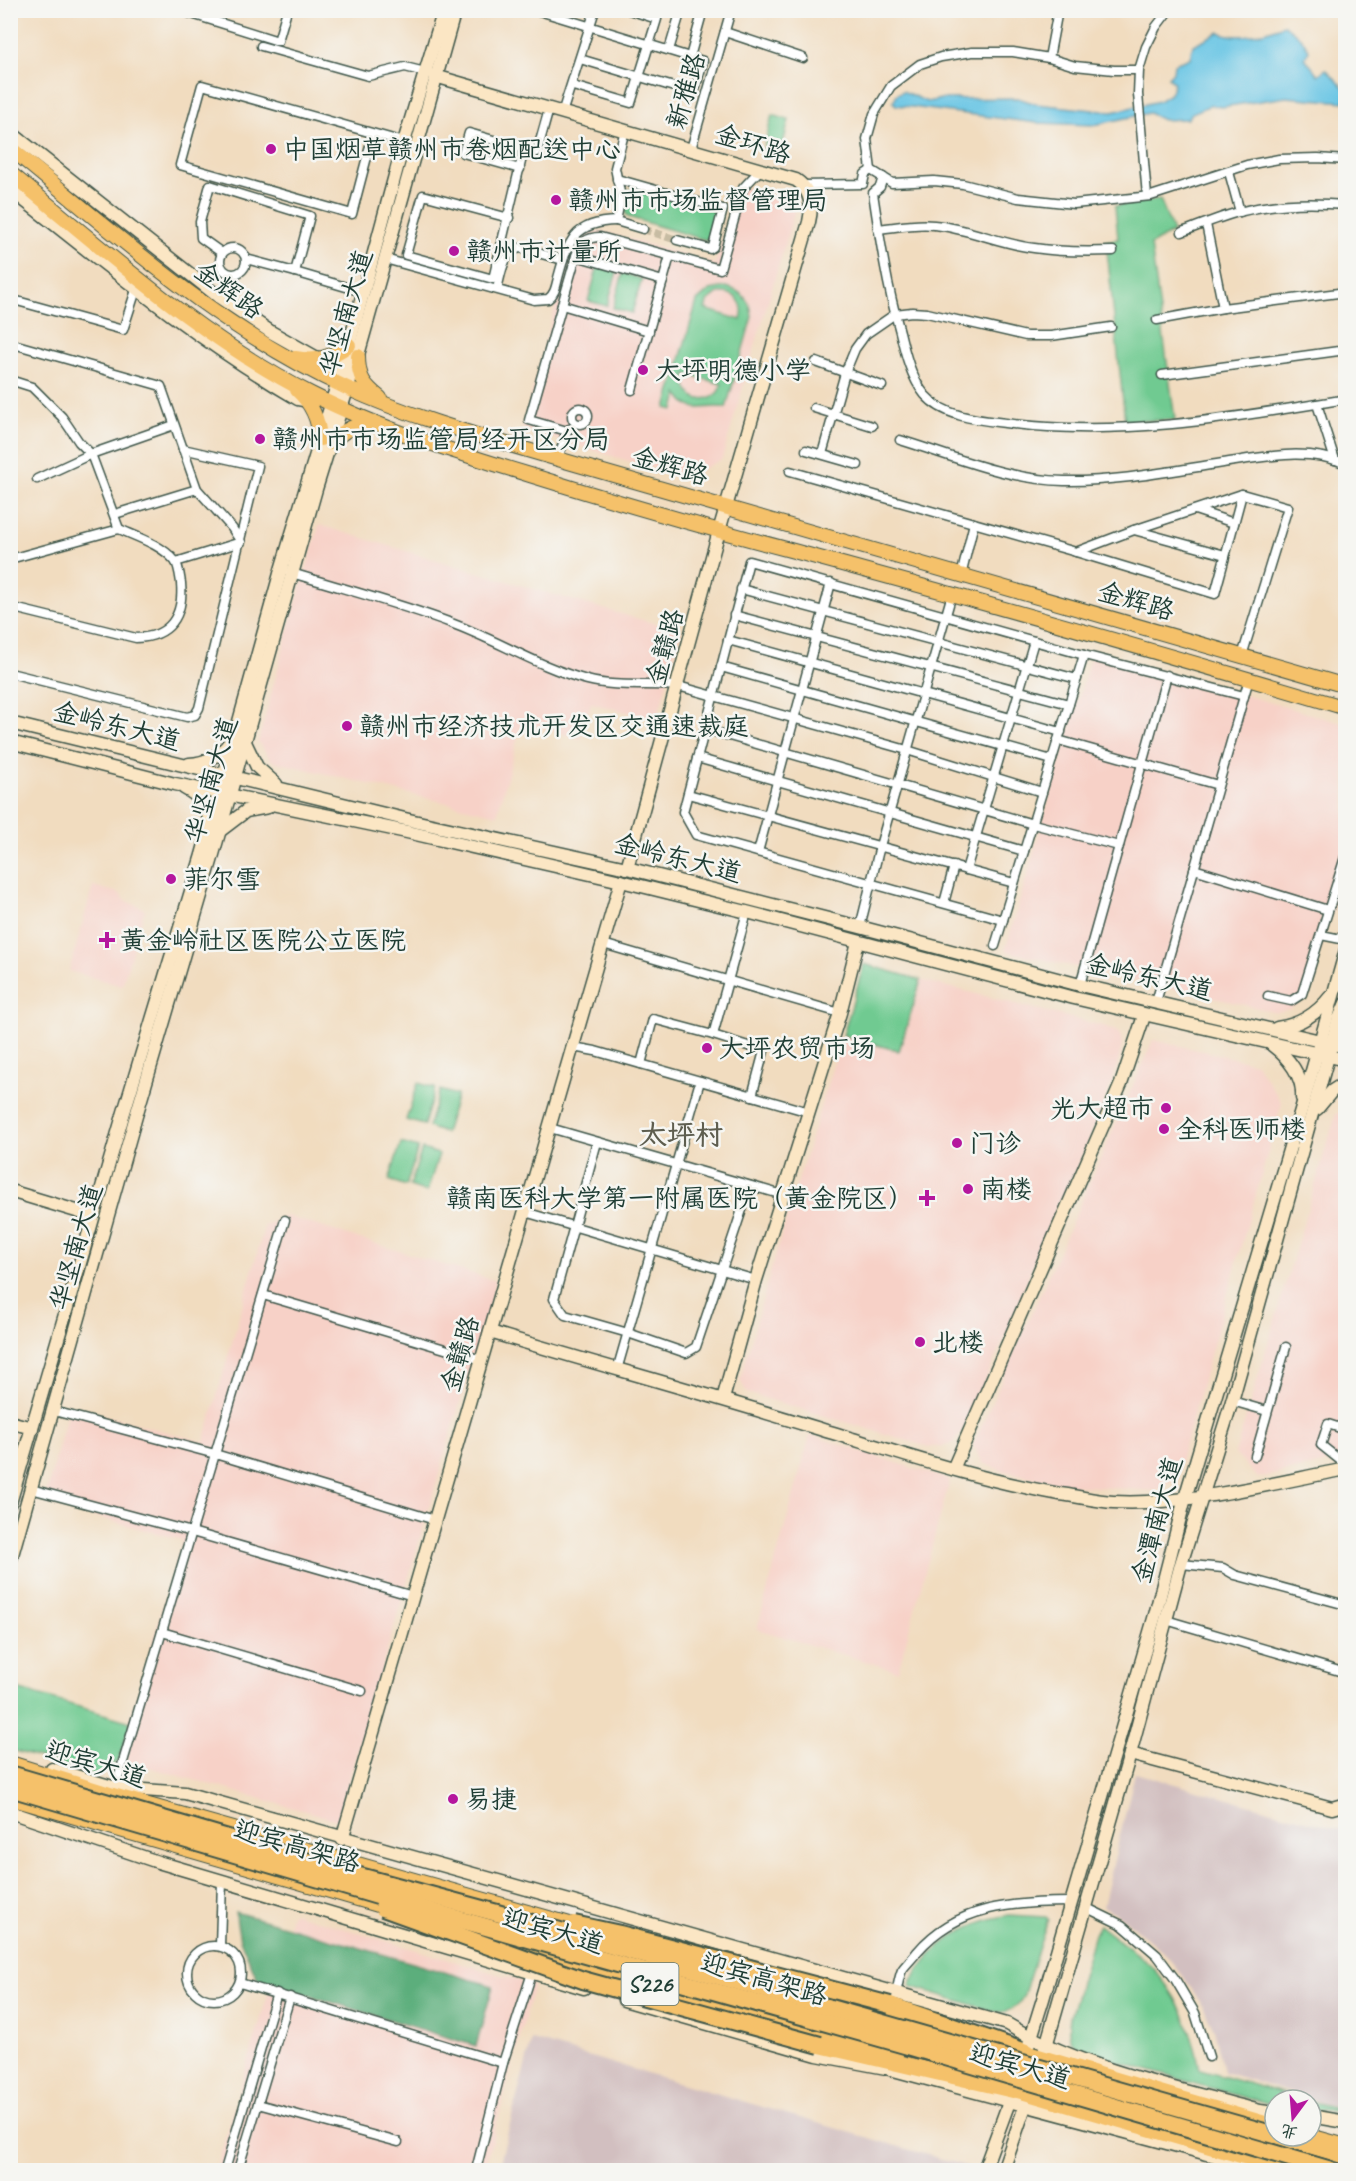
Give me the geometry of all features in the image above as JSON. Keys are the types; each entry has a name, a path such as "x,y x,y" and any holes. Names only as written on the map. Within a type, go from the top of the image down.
{"highway":[{"name":"迎宾高架路","path":"10,1774 1263,2132"},
{"name":"迎宾高架路","path":"10,1788 1331,2170"},
{"path":"172,1836 332,1888 435,1928 583,1980 1019,2098"},
{"path":"337,1869 893,1999 1028,2045"},
{"name":"迎宾高架路","path":"1318,2148 1346,2156"}],"main road":[{"name":"华坚南大道","path":"10,1562 54,1412 287,572 342,386 385,259 444,10"},
{"name":"华坚南大道","path":"353,351 363,292 405,142 454,10"},
{"name":"金环路","path":"430,74 692,149 796,180 804,185 812,204 811,212 727,507"},
{"path":"10,132 219,297 271,332 321,359 342,386"},
{"name":"金辉路","path":"10,148 214,312 286,357 342,386 392,407 558,459 1346,686"},
{"name":"金辉路","path":"10,173 157,293 236,349 287,381 336,406 445,449 719,531 952,594 1346,708"},
{"path":"10,189 136,290 260,377 298,399 336,406"},
{"path":"286,357 311,360 353,351 363,381 369,389 392,407"},
{"path":"287,381 307,401 326,440 358,424 384,425"},
{"name":"金赣路","path":"627,868 727,507"},
{"name":"金岭东大道","path":"10,723 284,790 408,826 621,882 747,912 1144,1016 1346,1060"},
{"path":"180,765 196,764 214,757 239,741 266,778 284,790"},
{"name":"金岭东大道","path":"10,742 175,784 280,806 408,826 627,868 1080,985 1346,1047"},
{"path":"175,784 191,792 206,805 215,830 246,811 280,806"},
{"name":"华坚南大道","path":"10,1503 93,1216 215,830"},
{"name":"金赣路","path":"342,1839 621,882"},
{"path":"723,1400 756,1280 840,1013 858,942"},
{"name":"金潭南大道","path":"1019,2098 1028,2045 1155,1615 1185,1498 1301,1110 1327,1042 1335,988 1346,950"},
{"path":"1274,1029 1299,1023 1313,1014 1335,988"},
{"name":"金潭南大道","path":"1327,1042 1345,1008"},
{"path":"1201,1027 1204,1013"},
{"path":"953,1469 1121,1084 1144,1016"},
{"path":"1266,1041 1280,1051 1295,1071 1303,1094 1301,1110"},
{"name":"金潭南大道","path":"1019,2098 1045,2052 1130,1754 1181,1564 1232,1401 1314,1115 1323,1055"},
{"path":"1314,1115 1325,1098 1346,1082"},
{"path":"10,1191 93,1216"},
{"path":"490,1332 953,1469 1017,1486 1111,1502 1154,1503 1203,1496 1346,1467"},
{"path":"10,1422 32,1428"},
{"path":"1130,1754 1332,1808 1346,1804"},
{"path":"10,1756 114,1792 185,1793 342,1839 543,1892 893,1999"},
{"name":"迎宾大道","path":"10,1763 1028,2045 1263,2122"},
{"name":"迎宾大道","path":"10,1798 1019,2098 1289,2170"},
{"path":"10,1812 158,1862 817,2055 1019,2098 1104,2126 1230,2160 1256,2170"},
{"path":"1045,2052 1263,2111"},
{"path":"984,2170 1019,2098"},
{"path":"1003,2170 1019,2098"},
{"path":"1323,2118 1346,2122"},
{"path":"1323,2140 1346,2146"}],"street":[{"path":"182,11 278,41 287,10"},
{"path":"536,10 704,61 694,93 580,59"},
{"path":"562,113 573,86 595,10"},
{"path":"573,86 631,103 657,19 629,10"},
{"path":"669,50 681,10"},
{"path":"690,57 704,10"},
{"name":"新雅路","path":"692,149 731,10"},
{"path":"935,10 950,10"},
{"path":"1049,58 1058,10"},
{"path":"1147,196 1138,94 1139,70 1146,47 1156,27 1169,10"},
{"path":"725,32 804,58"},
{"path":"261,46 368,76 405,67 430,74"},
{"path":"871,170 867,139 874,114 891,86 920,64 941,57 972,52 1013,52 1049,58 1075,66 1139,70"},
{"path":"373,134 352,214 180,165 202,86 405,142"},
{"path":"520,169 463,153 469,134 537,152 549,109"},
{"path":"616,221 621,197 615,168 625,130"},
{"path":"509,218 423,195 406,255 493,279 509,218 524,149"},
{"path":"871,170 892,183 963,184 1018,198 1074,204 1147,196 1247,165 1279,159 1346,160"},
{"path":"567,431 529,420 579,248 586,241 600,237 720,269 743,188 761,170"},
{"path":"871,170 865,174 863,184 867,192 873,193"},
{"path":"1229,172 1240,212"},
{"path":"873,193 880,187 883,177"},
{"path":"617,179 723,209 713,247 710,249 677,240"},
{"path":"804,185 863,184"},
{"path":"222,253 201,238 200,222 210,185 310,216 295,272"},
{"path":"873,193 886,280 913,374 925,395 958,415 983,421 1040,428 1136,427 1212,420 1346,399"},
{"path":"1182,232 1240,212 1296,204 1346,205"},
{"path":"385,259 534,300 548,299 554,293 566,248 579,230 599,221 616,221 643,229"},
{"path":"878,229 914,224 934,225 961,229 1032,248 1061,251 1113,251"},
{"path":"1206,224 1223,308"},
{"path":"234,248 242,251 246,259 242,271 229,274 220,266 219,259 222,253 226,249 234,248"},
{"path":"497,290 507,257 514,249 520,248 563,260"},
{"path":"576,256 663,281"},
{"path":"632,390 670,256"},
{"path":"246,259 363,292"},
{"path":"10,299 123,330 136,290"},
{"path":"1156,320 1223,308 1346,292"},
{"path":"562,304 649,331"},
{"path":"822,454 845,373 855,349 866,334 895,314 927,313 1026,336 1051,336 1112,327"},
{"path":"10,343 161,386 197,489 232,528 241,543"},
{"path":"1162,375 1346,350"},
{"path":"816,362 882,386"},
{"path":"10,380 32,387 62,417 79,442 91,454 119,528"},
{"path":"1317,404 1335,460"},
{"path":"813,408 872,426"},
{"path":"558,459 567,431 577,424"},
{"path":"37,479 91,454 174,425"},
{"path":"900,440 1015,475 1062,481 1107,480 1284,455 1323,457 1346,464"},
{"path":"10,673 187,717 195,714 199,708 241,543 258,466 183,449"},
{"path":"806,450 858,465"},
{"path":"790,471 1215,594 1242,494"},
{"path":"115,514 197,489"},
{"path":"1076,552 1242,494 1288,507 1242,656"},
{"path":"1194,510 1234,523"},
{"path":"961,576 974,524"},
{"path":"10,559 119,528 156,546 176,562 180,578 181,608 175,620 164,631 150,638 136,638 10,607"},
{"path":"1134,530 1225,555"},
{"path":"176,562 241,543"},
{"path":"1003,920 696,835 683,812 748,561 1084,655 1244,696"},
{"path":"287,572 451,623 528,659 586,680 617,686 656,684 678,686 907,750 1042,792"},
{"path":"758,852 831,583"},
{"path":"741,589 1077,679"},
{"path":"860,927 880,846 952,594"},
{"path":"734,615 1069,704"},
{"path":"728,640 1011,718 1142,764 1218,785"},
{"path":"966,870 1034,641"},
{"path":"995,946 1084,655"},
{"path":"721,667 1052,760"},
{"path":"1080,985 1167,675"},
{"path":"1156,1002 1249,679"},
{"path":"705,729 1033,824 1119,846"},
{"path":"697,758 1024,851"},
{"path":"688,794 1014,883"},
{"path":"1268,996 1291,1001 1302,994 1346,854"},
{"path":"944,903 954,866"},
{"path":"1194,869 1328,910"},
{"path":"713,1035 747,912"},
{"path":"1321,935 1346,940"},
{"path":"603,944 840,1013"},
{"path":"641,1064 653,1019 713,1035 764,1051 752,1096"},
{"path":"573,1047 809,1112"},
{"path":"617,1370 700,1081"},
{"path":"550,1128 783,1195"},
{"path":"597,1142 554,1299 565,1315 686,1353 696,1347 750,1186"},
{"path":"525,1212 756,1280"},
{"path":"114,1792 285,1220"},
{"path":"262,1295 482,1360"},
{"path":"1254,1456 1286,1347"},
{"path":"1232,1401 1267,1411"},
{"path":"54,1412 215,1454 435,1521"},
{"path":"1346,1430 1328,1424 1322,1445 1346,1467"},
{"path":"31,1489 192,1532 413,1596"},
{"path":"1181,1564 1223,1568 1235,1575 1346,1605"},
{"path":"1166,1620 1346,1673"},
{"path":"162,1632 362,1691"},
{"path":"220,1946 222,1881"},
{"path":"893,1999 902,1971 921,1947 943,1927 975,1912 1005,1906 1071,1902"},
{"path":"1085,1907 1122,1925 1157,1955 1175,1979 1195,2013 1209,2057"},
{"path":"220,1946 236,1956 242,1973 240,1983 226,1997 216,2000 197,1995 190,1987 187,1978 190,1959 202,1948 220,1946"},
{"path":"476,2170 503,2063 532,1973"},
{"path":"240,1983 503,2063"},
{"path":"225,2170 277,1993"},
{"path":"238,2170 290,1997"},
{"path":"258,2104 398,2142"}],"shaded area":[{"name":"大坪明德小学","path":"739,186 797,203 722,459 685,478 522,429 570,251 579,237 589,232 605,232 715,264"},
{"path":"319,525 681,631 657,720 591,703 581,739 522,722 497,815 272,761 258,742"},
{"path":"1092,651 1345,724 1345,871 1305,999 1290,1009 1276,1012 1005,951"},
{"name":"黄金岭社区医院公立医院","path":"93,886 119,893 126,901 145,909 122,986 69,971"},
{"name":"赣南医科大学第一附属医院（黄金院区）","path":"864,964 1107,1027 1120,1033 1122,1043 1110,1087 1082,1156 1042,1240 1007,1333 961,1433 953,1443 942,1447 929,1447 747,1393 740,1380 775,1256"},
{"path":"1153,1040 1256,1063 1282,1103 1175,1479 1156,1491 1066,1485 1000,1470 983,1463 973,1445"},
{"path":"1345,1109 1345,1459 1258,1478 1235,1454 1336,1114"},
{"path":"286,1216 496,1281 337,1820 119,1759 182,1540 44,1503 69,1406 204,1442 265,1225"},
{"path":"810,1435 950,1480 898,1671 757,1629"},
{"path":"1135,1773 1345,1831 1345,2110 1323,2103 1323,2088 1275,2088 1224,2072 1215,2033 1204,2008 1183,1976 1165,1954 1126,1920 1103,1906"},
{"path":"292,1913 534,1985 484,2170 216,2170"},
{"path":"532,2040 969,2167 970,2170 498,2170"}],"green space":[{"path":"772,115 789,120 780,156 763,152"},
{"path":"629,189 720,213 713,236 708,240 702,239 628,217 624,207"},
{"path":"1160,199 1173,232 1151,245 1175,420 1125,421 1106,241 1118,239 1115,206"},
{"path":"598,266 617,272 607,306 588,301"},
{"path":"623,273 642,279 632,313 613,308"},
{"path":"726,287 737,291 748,302 752,317 726,408 695,408 689,406 678,394 674,410 666,408 697,301 710,290","holes":["718,293 729,294 738,299 742,308 741,320 705,309 708,301","686,374 722,384 711,398 698,399 687,389"]},
{"path":"864,964 921,980 899,1051 843,1035"},
{"path":"418,1083 435,1088 424,1125 406,1120"},
{"path":"440,1090 457,1095 445,1133 428,1127"},
{"path":"401,1143 418,1148 406,1186 389,1180"},
{"path":"422,1149 439,1154 427,1192 410,1186"},
{"path":"10,1687 131,1722 119,1759 98,1775 11,1750"},
{"path":"235,1912 493,1986 476,2046 258,1980 240,1940"},
{"path":"1009,1915 1048,1919 1023,1997 1015,2007 1004,2012 996,2012 910,1986 929,1956 952,1937 978,1923"},
{"path":"1099,1925 1140,1956 1163,1980 1187,2022 1200,2070 1264,2088 1263,2103 1094,2055 1076,2047 1070,2038 1070,2018 1094,1934"},
{"path":"1323,2105 1345,2111 1323,2110"}],"water":[{"path":"1284,25 1307,46 1309,50 1305,58 1318,75 1326,69 1346,90 1345,102 1286,97 1222,107 1211,105 1192,113 1187,119 1163,120 1149,113 1094,125 1037,123 896,105 893,102 897,94 903,91 927,102 941,99 1018,98 1036,104 1112,112 1159,101 1170,94 1174,83 1168,77 1173,72 1174,64 1190,58 1193,45 1219,32 1243,36"}],"tunnel":[{"path":"643,229 677,240"}],"place":[{"name":"中国烟草赣州市卷烟配送中心","path":"271,149"},
{"name":"赣州市市场监督管理局","path":"556,200"},
{"name":"赣州市计量所","path":"454,251"},
{"name":"大坪明德小学","path":"643,370"},
{"name":"赣州市市场监管局经开区分局","path":"260,439"},
{"name":"赣州市经济技术开发区交通速裁庭","path":"347,726"},
{"name":"菲尔雪","path":"171,879"},
{"name":"黄金岭社区医院公立医院","path":"107,940"},
{"name":"大坪农贸市场","path":"707,1048"},
{"name":"光大超市","path":"1166,1108"},
{"name":"全科医师楼","path":"1164,1129"},
{"name":"门诊","path":"957,1143"},
{"name":"南楼","path":"968,1189"},
{"name":"赣南医科大学第一附属医院（黄金院区）","path":"927,1198"},
{"name":"北楼","path":"920,1342"},
{"name":"易捷","path":"453,1799"}],"district":[{"name":"太坪村","path":"681,1134"}]}
